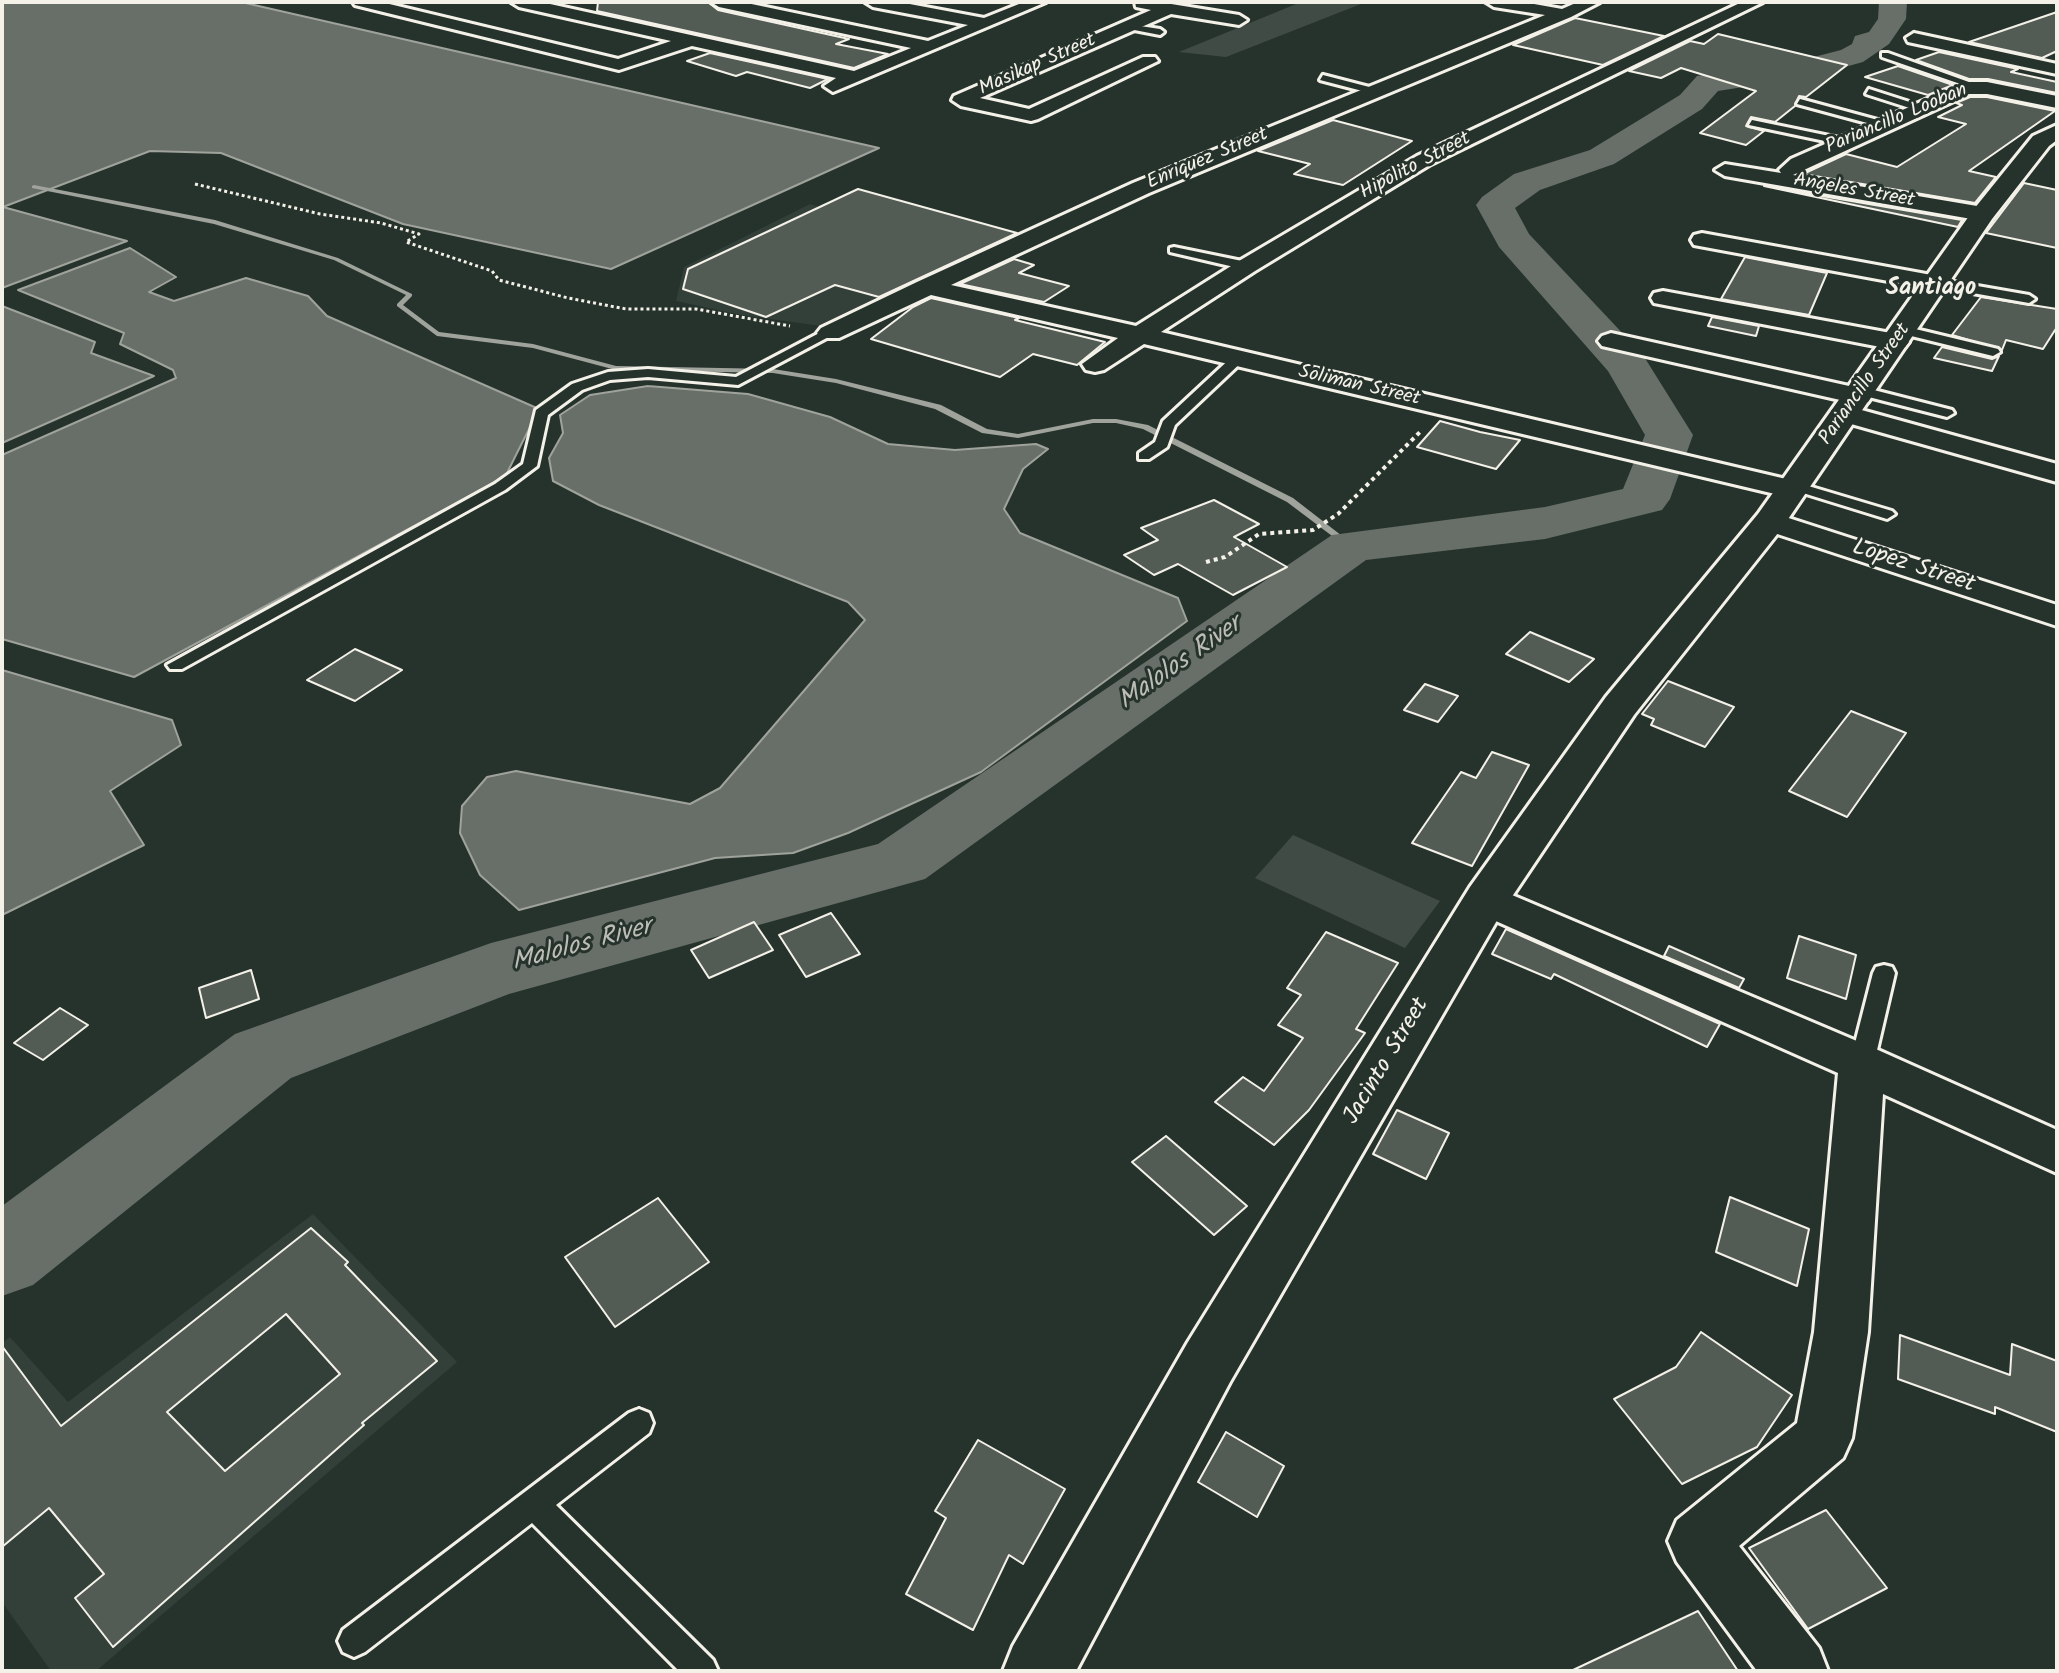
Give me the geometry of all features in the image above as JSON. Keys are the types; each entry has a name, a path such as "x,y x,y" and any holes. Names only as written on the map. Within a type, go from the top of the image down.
{"main road":[{"name":"Pariancillo Street","path":"1786,498 1983,214 2041,141 2057,131"},
{"name":"Jacinto Street","path":"1038,1671 1209,1362 1486,899 1620,706 1786,498"}],"street":[{"path":"361,2 619,65 688,41"},
{"path":"519,2 856,77"},
{"path":"719,2 927,46"},
{"path":"873,2 984,23"},
{"path":"932,13 959,2"},
{"path":"822,91 1038,2"},
{"path":"1130,2 1239,20"},
{"path":"1494,2 1566,14"},
{"name":"Enriquez Street","path":"830,333 1141,188 1592,2"},
{"name":"Hipolito Street","path":"1095,364 1247,266 1424,160 1755,2"},
{"path":"413,15 448,5"},
{"name":"Masikap Street","path":"1149,61 1031,115 961,100 1168,9"},
{"path":"1914,38 2057,69"},
{"name":"Pariancillo Looban","path":"1784,174 1927,102 1975,86 2057,102"},
{"name":"Angeles Street","path":"1726,173 1784,174 1983,214"},
{"path":"1702,240 1937,283"},
{"name":"Soliman Street","path":"926,287 1684,462 1786,498"},
{"path":"1663,298 1900,336"},
{"path":"1611,341 1855,400 2057,473"},
{"name":"Lopez Street","path":"1786,498 2057,616"},
{"path":"1486,899 2057,1152"},
{"path":"1796,1671 1698,1541 1823,1438 1841,1332 1862,1063"}],"lane":[{"path":"1127,26 1160,32"},
{"path":"1885,55 1975,86"},
{"path":"1323,78 1374,91"},
{"path":"1869,92 1927,102"},
{"path":"1800,102 1882,124"},
{"path":"1752,123 1844,142"},
{"path":"1174,250 1247,266"},
{"path":"1937,283 2029,299"},
{"path":"176,665 500,487 530,466 541,413 577,387 608,376 648,373 738,381 830,333"},
{"path":"1900,336 1993,352"},
{"path":"1144,456 1162,444 1168,424 1239,358"},
{"path":"1855,400 1947,413"},
{"path":"1786,498 1887,514"},
{"path":"1862,1063 1884,973"},
{"path":"354,1641 639,1423"},
{"path":"534,1504 702,1671"}],"path":[{"path":"195,184 320,214 381,223 419,234 406,242 492,271 499,280 568,298 626,309 696,309 830,333"},
{"path":"1206,562 1225,557 1259,534 1313,530 1338,514 1444,407"}],"shaded area":[{"path":"2,2 241,2 879,148 611,269 403,224 221,153 150,151 3,207 127,241 2,288"},
{"path":"1301,2 1366,2 1226,57 1179,52"},
{"path":"810,204 981,254 829,327 741,315 676,301 684,267"},
{"path":"130,248 176,277 149,292 174,301 246,278 308,296 327,316 539,409 505,477 134,677 2,639 2,455 176,378 173,370 120,344 124,333 18,290"},
{"path":"2,306 95,342 91,353 154,376 2,443"},
{"path":"648,386 748,394 830,417 888,444 955,450 1036,444 1048,449 1023,469 1004,509 1020,533 1178,598 1187,621 981,772 848,833 793,853 715,858 519,910 480,875 460,833 462,806 487,777 516,771 690,804 720,788 865,620 848,602 599,505 553,481 549,458 563,433 560,415 590,395"},
{"path":"2,670 172,720 181,745 110,791 144,845 2,915"},
{"path":"1293,835 1440,901 1405,948 1255,878"},
{"path":"313,1214 457,1362 96,1671 51,1671 2,1602 2,1343 10,1337 68,1402"}],"building":[{"path":"598,2 708,2 718,10 849,39 836,44 888,54 854,68 597,11"},
{"path":"2057,12 2057,51 2042,58 1969,42"},
{"path":"1575,18 1664,36 1603,65 1513,45"},
{"path":"1718,34 1847,65 1806,97 1799,96 1795,106 1775,122 1751,117 1746,126 1764,131 1746,145 1700,133 1756,91 1681,68 1661,78 1629,71 1690,41 1704,44"},
{"path":"1939,52 2018,69 2011,72 2057,82 2057,93 1988,79 1969,79 1916,60"},
{"path":"710,53 828,79 810,88 747,72 736,76 687,61"},
{"path":"1898,66 1953,85 1928,95 1865,77"},
{"path":"1970,97 1987,97 2055,111 1969,171 1996,177 1975,203 1803,174 1846,154 1897,167 1966,124 1938,117 1962,105 1956,103"},
{"path":"1333,120 1412,141 1343,185 1294,174 1310,164 1258,151"},
{"path":"2024,183 2057,190 2057,248 1986,233"},
{"path":"1764,186 1962,220 1958,227"},
{"path":"858,189 1017,233 879,297 835,285 766,317 683,289 688,269"},
{"path":"1745,257 1827,273 1809,315 1721,299"},
{"path":"1014,259 1034,265 1019,273 1069,286 1044,302 960,284"},
{"path":"1981,297 2057,309 2057,327 2043,349 2006,340 2002,350 1952,335"},
{"path":"931,298 1105,342 1077,365 1033,354 1000,377 871,339 913,307"},
{"path":"1712,317 1759,326 1756,336 1708,326"},
{"path":"1942,347 1992,359 1999,356 1992,371 1934,358"},
{"path":"1440,421 1520,440 1496,469 1417,447"},
{"path":"1214,500 1259,524 1234,537 1287,567 1233,595 1178,564 1154,575 1124,555 1158,540 1141,528"},
{"path":"1530,632 1594,659 1569,682 1506,654"},
{"path":"355,649 402,670 355,701 307,680"},
{"path":"1668,681 1734,707 1705,747 1651,725 1654,719 1642,714"},
{"path":"1425,684 1458,696 1438,722 1404,710"},
{"path":"1851,711 1906,733 1847,817 1789,791"},
{"path":"1492,752 1529,765 1472,866 1412,843 1461,772 1476,778"},
{"path":"831,913 860,954 806,977 779,935"},
{"path":"754,922 773,950 709,978 691,950"},
{"path":"1506,929 1720,1024 1707,1047 1554,974 1551,979 1492,954"},
{"path":"1326,932 1398,963 1356,1029 1365,1033 1309,1110 1274,1145 1215,1102 1243,1077 1264,1091 1303,1038 1278,1025 1301,995 1287,988"},
{"path":"1799,936 1856,955 1846,999 1787,978"},
{"path":"1669,946 1744,979 1739,988 1664,956"},
{"path":"251,970 259,999 206,1018 199,988"},
{"path":"60,1008 88,1025 43,1060 14,1043"},
{"path":"1397,1110 1449,1133 1426,1179 1373,1154"},
{"path":"1166,1136 1247,1206 1214,1235 1132,1162"},
{"path":"1730,1197 1809,1229 1797,1286 1716,1252"},
{"path":"658,1198 709,1262 615,1327 565,1257"},
{"path":"311,1228 348,1262 345,1265 437,1361 362,1423 364,1425 113,1647 75,1598 104,1574 49,1508 2,1547 2,1346 61,1426","holes":["286,1314 340,1374 225,1471 167,1412"]},
{"path":"1701,1332 1792,1395 1757,1447 1682,1484 1614,1399 1676,1367"},
{"path":"1900,1335 2010,1375 2012,1344 2057,1361 2057,1432 1995,1407 1995,1414 1898,1379"},
{"path":"1226,1432 1284,1466 1257,1517 1198,1482"},
{"path":"978,1440 1065,1489 1023,1564 1009,1555 973,1630 906,1594 946,1518 935,1511"},
{"path":"1826,1510 1887,1588 1808,1629 1749,1548"},
{"path":"1698,1611 1738,1671 1571,1671"}],"waterway":[{"name":"Malolos River","path":"2,1257 263,1056 491,971 901,862 1351,546 1545,523 1644,499 1669,435 1627,365 1513,239 1495,205 1527,182 1602,157 1691,102 1708,83 1812,67 1852,56 1869,46 1865,42 1879,38 1892,19 1893,2"},
{"path":"34,187 215,222 336,259 410,295 399,305 437,334 533,346 616,368 773,371 836,381 938,407 985,431 1018,436 1093,421 1116,421 1145,427 1290,500 1351,546"}],"district":[{"name":"Santiago","path":"1931,290"}]}
